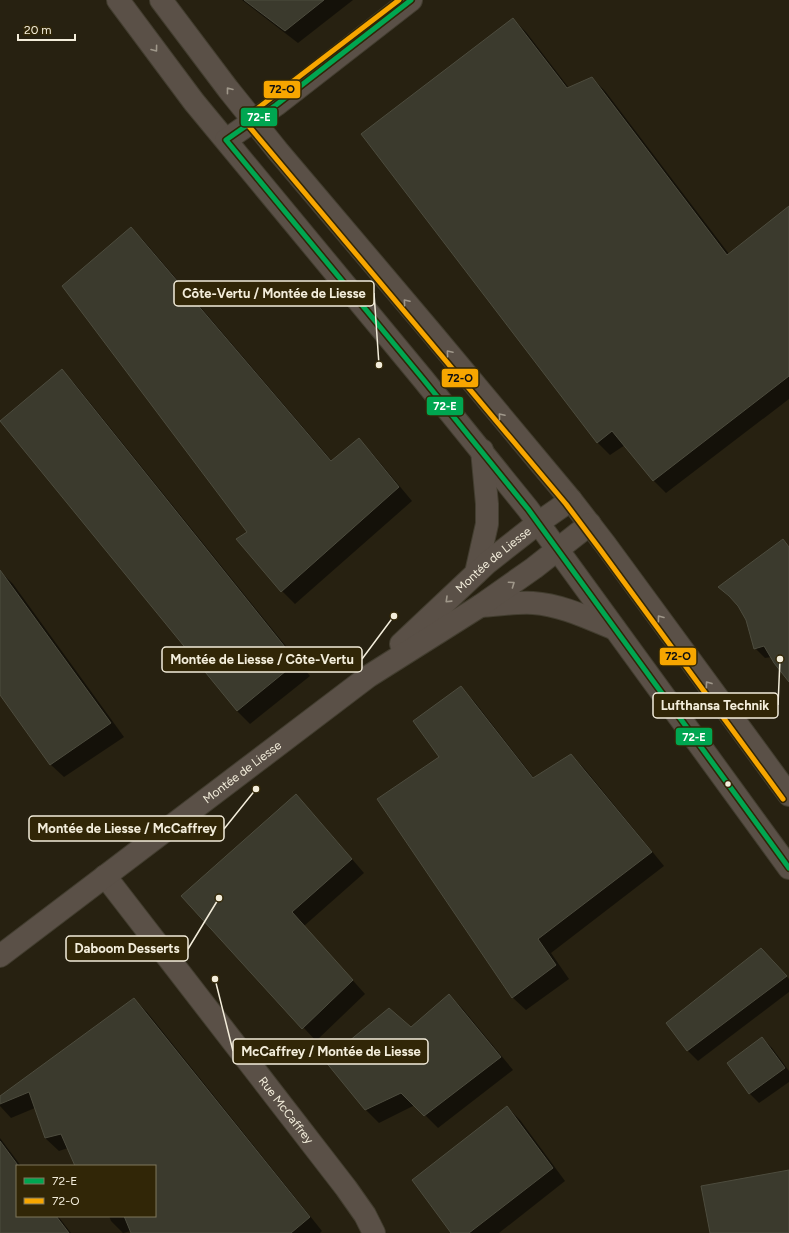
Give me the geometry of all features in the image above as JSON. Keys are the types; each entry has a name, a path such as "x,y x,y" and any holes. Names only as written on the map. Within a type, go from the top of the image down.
{"street":[{"path":"118,0 194,102 482,450 538,523 789,868"},
{"path":"161,0 253,121 590,524 789,796"},
{"path":"226,140 276,105 412,0"},
{"path":"476,573 487,524 487,504 482,450"},
{"name":"Montée de Liesse","path":"369,676 476,573 538,523 571,500"},
{"name":"Montée de Liesse","path":"0,956 369,676 480,606 590,524"},
{"path":"480,606 531,603 550,606 572,611 615,629"},
{"name":"Rue McCaffrey","path":"105,876 346,1188 366,1216 374,1233"}],"building":[{"path":"244,0 324,0 285,31"},
{"path":"513,18 567,88 592,77 727,255 789,206 789,376 653,481 612,431 597,443 361,134"},
{"path":"131,227 331,461 359,438 399,487 281,592 236,539 247,532 62,286"},
{"path":"62,369 297,662 237,711 0,421"},
{"path":"783,539 789,547 789,682 774,663 764,646 754,649 746,620 738,606 718,587"},
{"path":"0,570 111,723 50,765 0,695"},
{"path":"461,686 533,778 571,754 652,852 538,939 556,965 512,998 377,799 439,757 413,721"},
{"path":"296,794 352,859 292,912 353,980 302,1029 181,896"},
{"path":"761,948 787,976 687,1051 666,1023"},
{"path":"449,994 501,1057 424,1116 401,1093 365,1110 325,1061 389,1008 411,1027"},
{"path":"134,998 310,1217 291,1233 131,1233 124,1217 156,1217 156,1165 75,1165 61,1134 45,1138 29,1092 0,1104 0,1096"},
{"path":"762,1037 785,1068 749,1094 727,1063"},
{"path":"507,1106 553,1168 469,1233 451,1233 412,1180"},
{"path":"0,1141 17,1164 16,1217 57,1217 69,1233 0,1233"},
{"path":"789,1170 789,1233 710,1233 701,1186"}],"transit line":[{"name":"72-O","path":"399,0 249,115 246,120 247,124 566,504 783,799"},
{"name":"72-E","path":"411,0 276,105 226,140 528,509 789,868"}],"place":[{"name":"Côte-Vertu / Montée de Liesse","path":"379,365"},
{"name":"Montée de Liesse / Côte-Vertu","path":"394,616"},
{"name":"Lufthansa Technik","path":"780,659"},
{"name":"Montée de Liesse / McCaffrey","path":"256,789"},
{"name":"Daboom Desserts","path":"219,898"},
{"name":"McCaffrey / Montée de Liesse","path":"215,979"}]}
